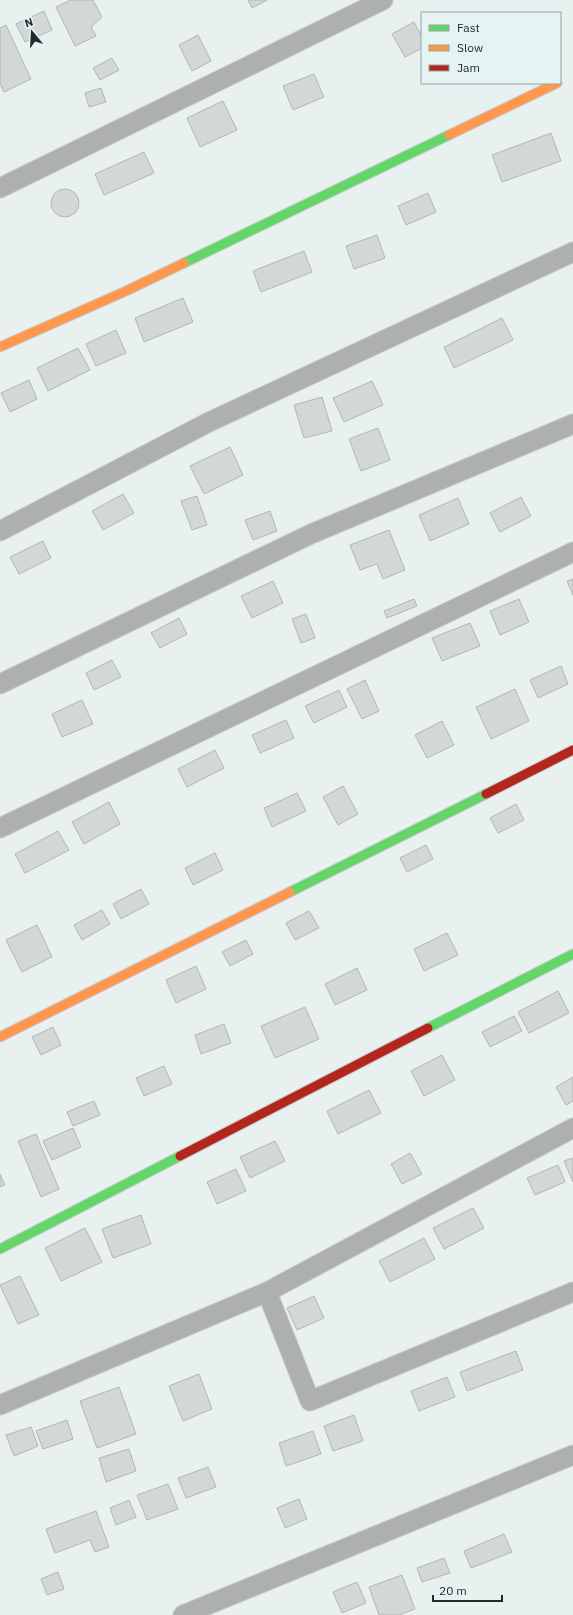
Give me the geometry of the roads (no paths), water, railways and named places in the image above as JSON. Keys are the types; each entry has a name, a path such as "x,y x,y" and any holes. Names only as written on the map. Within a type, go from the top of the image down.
{"street":[{"path":"0,188 383,0"},
{"path":"0,347 126,291 555,84"},
{"path":"0,531 209,422 573,252"},
{"path":"0,684 312,534 573,424"},
{"path":"0,828 573,552"},
{"path":"0,1037 573,750"},
{"path":"0,1249 573,954"},
{"path":"0,1405 267,1292 573,1128"},
{"path":"267,1292 310,1401 573,1292"},
{"path":"183,1615 573,1455"}]}
